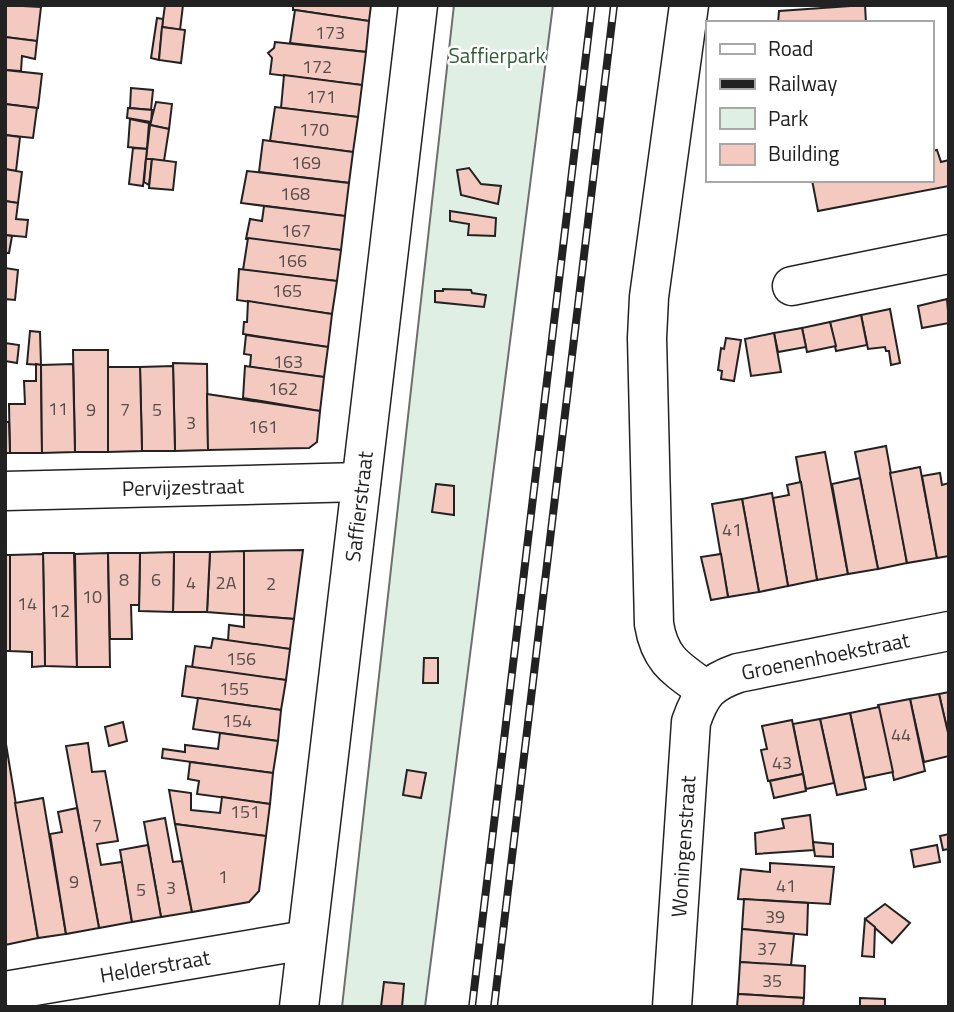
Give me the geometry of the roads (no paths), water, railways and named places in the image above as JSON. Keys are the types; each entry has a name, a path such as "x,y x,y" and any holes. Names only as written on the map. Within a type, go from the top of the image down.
{"street":[{"name":"Saffierstraat","path":"299,1007 418,5"},
{"path":"689,5 649,297 647,338 654,624 657,645 668,659 680,672 706,690"},
{"path":"792,286 949,254"},
{"name":"Pervijzestraat","path":"5,491 361,482"},
{"name":"Groenenhoekstraat","path":"706,690 719,679 738,673 949,631"},
{"name":"Woningenstraat","path":"672,1007 691,722 706,690"},
{"name":"Helderstraat","path":"5,991 306,940"}],"railway":[{"path":"472,1007 592,5"},
{"path":"494,1007 614,5"}],"park label":[{"name":"Saffierpark","path":"497,55"}]}
